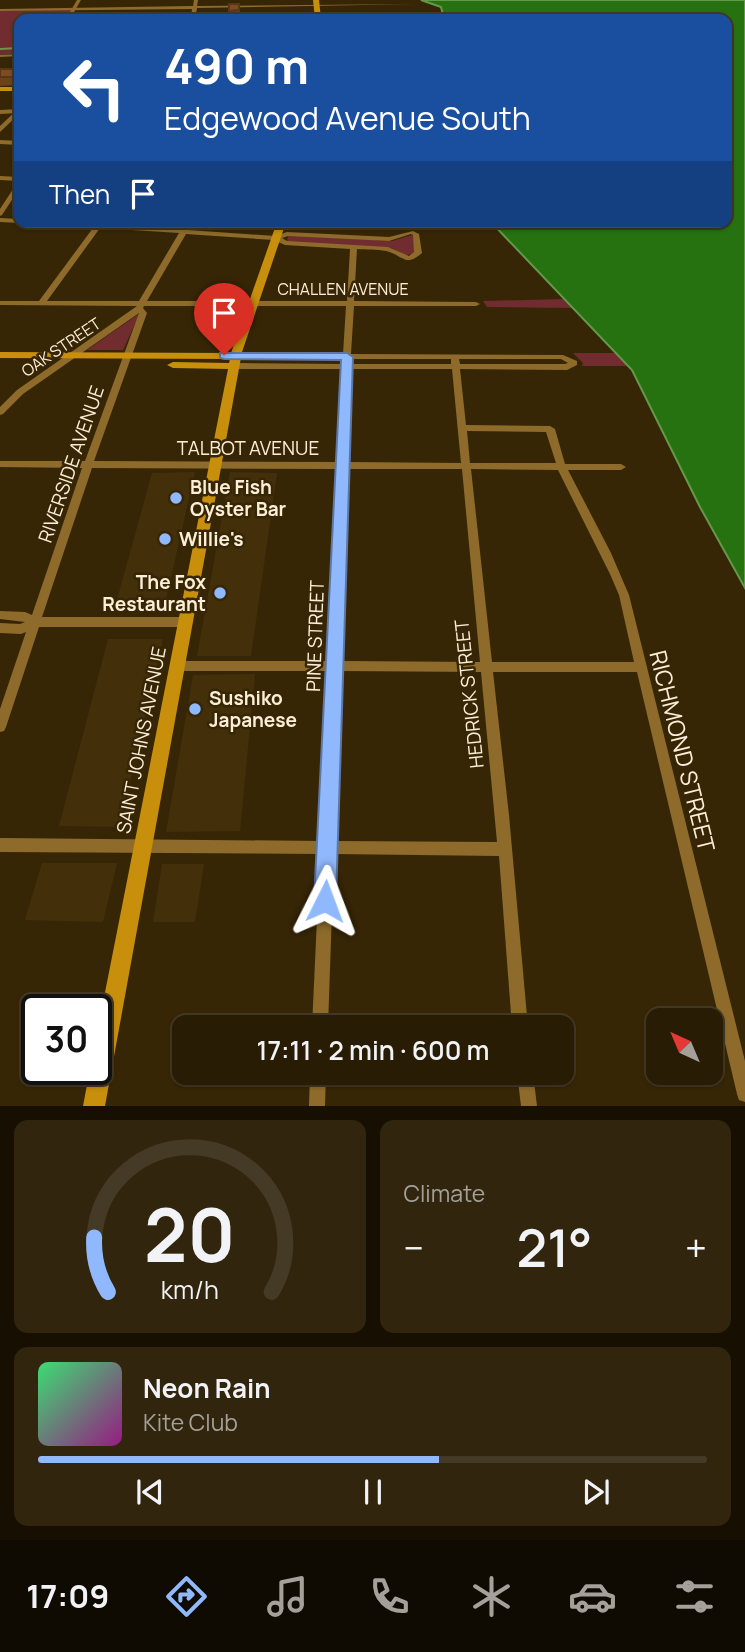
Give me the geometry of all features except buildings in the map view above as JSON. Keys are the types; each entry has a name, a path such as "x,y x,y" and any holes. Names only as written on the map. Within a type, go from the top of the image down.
{"main road":[{"name":"SAINT JOHNS AVENUE","path":"94,1106 236,361 279,230"},
{"path":"0,355 236,361"},
{"path":"0,365 58,365 125,360"}],"street":[{"path":"70,14 79,0"},
{"path":"133,8 137,0"},
{"path":"194,14 196,0"},
{"path":"253,14 254,0"},
{"path":"0,10 253,7 317,3 414,4"},
{"path":"13,10 18,4"},
{"path":"0,130 14,116"},
{"path":"0,214 14,190"},
{"path":"41,303 96,228"},
{"name":"RIVERSIDE AVENUE","path":"0,727 88,465 143,313 140,305 185,228"},
{"path":"217,228 279,230 287,234 389,239 411,232 416,234 418,253 410,259 388,249 285,243 279,230"},
{"name":"PINE STREET","path":"320,1015 354,247"},
{"name":"CHALLEN AVENUE","path":"0,303 476,304"},
{"name":"OAK STREET","path":"0,412 20,392 140,305"},
{"path":"236,361 455,362 568,367 574,363 563,357 455,362"},
{"name":"HEDRICK STREET","path":"455,362 488,667 519,1015"},
{"name":"RICHMOND STREET","path":"462,428 550,429 559,467 615,568 745,1094"},
{"name":"TALBOT AVENUE","path":"0,464 621,467"},
{"path":"0,615 25,615 36,622"},
{"path":"0,628 21,629 36,622 185,622"},
{"path":"177,666 639,667"},
{"path":"0,845 505,849"},
{"path":"317,1106 318,1085"},
{"path":"526,1085 529,1106"}],"shaded area":[{"path":"421,0 745,0 745,588 700,507 632,370 497,228 732,228 732,14 443,14 441,7"},
{"path":"73,9 70,14 14,14 14,54 0,55 0,11"},
{"path":"288,235 392,241 412,235 414,254 405,255 391,248 287,242"},
{"path":"563,299 573,308 487,307 483,301"},
{"path":"140,313 123,350 87,350"},
{"path":"573,353 615,353 628,366 582,366 583,363"},
{"path":"195,472 164,608 115,607 152,473"},
{"path":"230,472 277,473 251,656 197,656"},
{"path":"108,639 163,639 120,827 59,826"},
{"path":"255,674 240,831 166,832 193,675"},
{"path":"42,863 117,863 103,922 25,920"},
{"path":"162,864 204,864 195,922 153,922"}],"waterway":[{"path":"0,49 14,48"}],"place":[{"name":"Blue Fish Oyster Bar","path":"176,498"},
{"name":"Willie's","path":"165,539"},
{"name":"The Fox Restaurant","path":"220,593"},
{"name":"Sushiko Japanese","path":"195,709"}],"route":[{"path":"224,355 347,357 325,901"}]}
